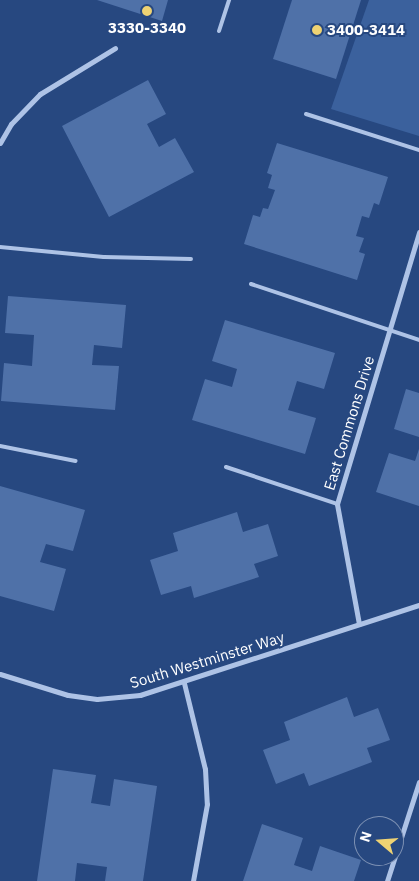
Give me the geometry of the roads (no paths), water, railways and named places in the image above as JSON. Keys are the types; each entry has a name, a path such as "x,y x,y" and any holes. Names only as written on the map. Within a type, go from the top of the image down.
{"street":[{"path":"0,143 10,124 40,94 115,48"},
{"name":"East Commons Drive","path":"359,624 337,504 391,331 419,232"},
{"name":"South Westminster Way","path":"0,674 68,695 97,699 140,695 184,683 419,605"},
{"path":"184,683 205,769 207,804 193,881"},
{"path":"387,881 419,782"}],"lane":[{"path":"219,31 229,0"},
{"path":"306,114 419,150"},
{"path":"0,247 104,258 191,258"},
{"path":"251,284 419,340"},
{"path":"0,446 76,462"},
{"path":"226,467 337,504"}],"place":[{"name":"3330-3340","path":"147,11"},
{"name":"3400-3414","path":"317,30"}]}
